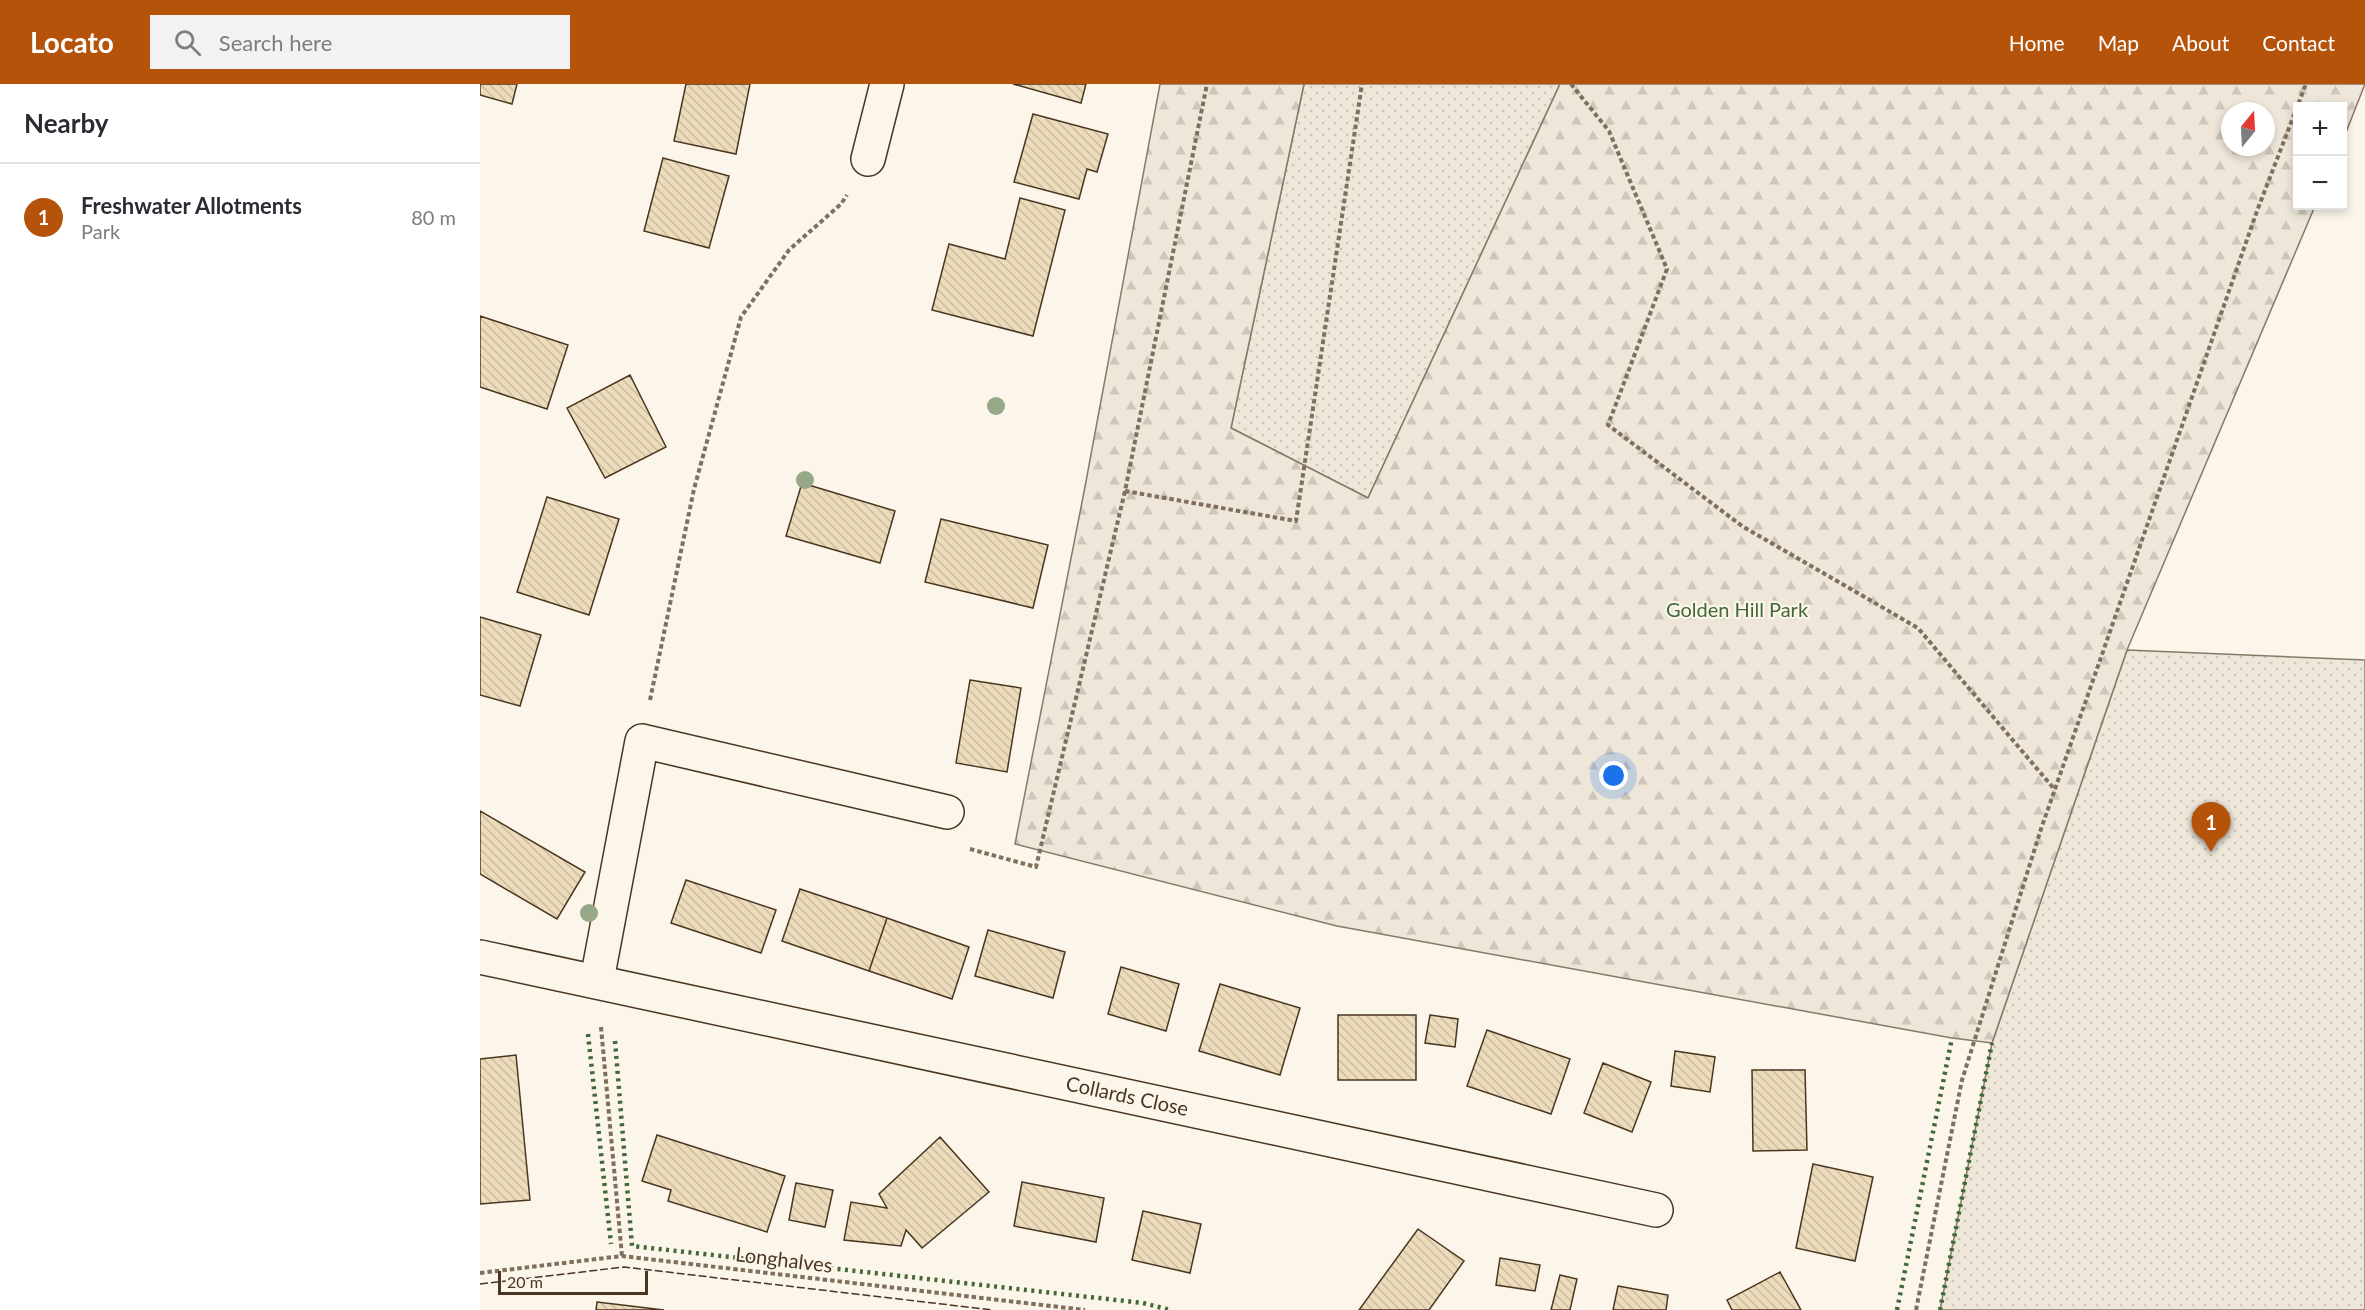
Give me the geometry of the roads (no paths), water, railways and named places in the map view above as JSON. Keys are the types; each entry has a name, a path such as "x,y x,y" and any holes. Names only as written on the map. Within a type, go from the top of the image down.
{"street":[{"path":"868,159 887,84"},
{"path":"597,980 642,741 947,812"},
{"name":"Collards Close","path":"480,957 597,980 686,1002 1656,1210"}],"place":[{"name":"Freshwater Allotments","path":"2211,852"}],"park label":[{"name":"Golden Hill Park","path":"1737,610"}]}
